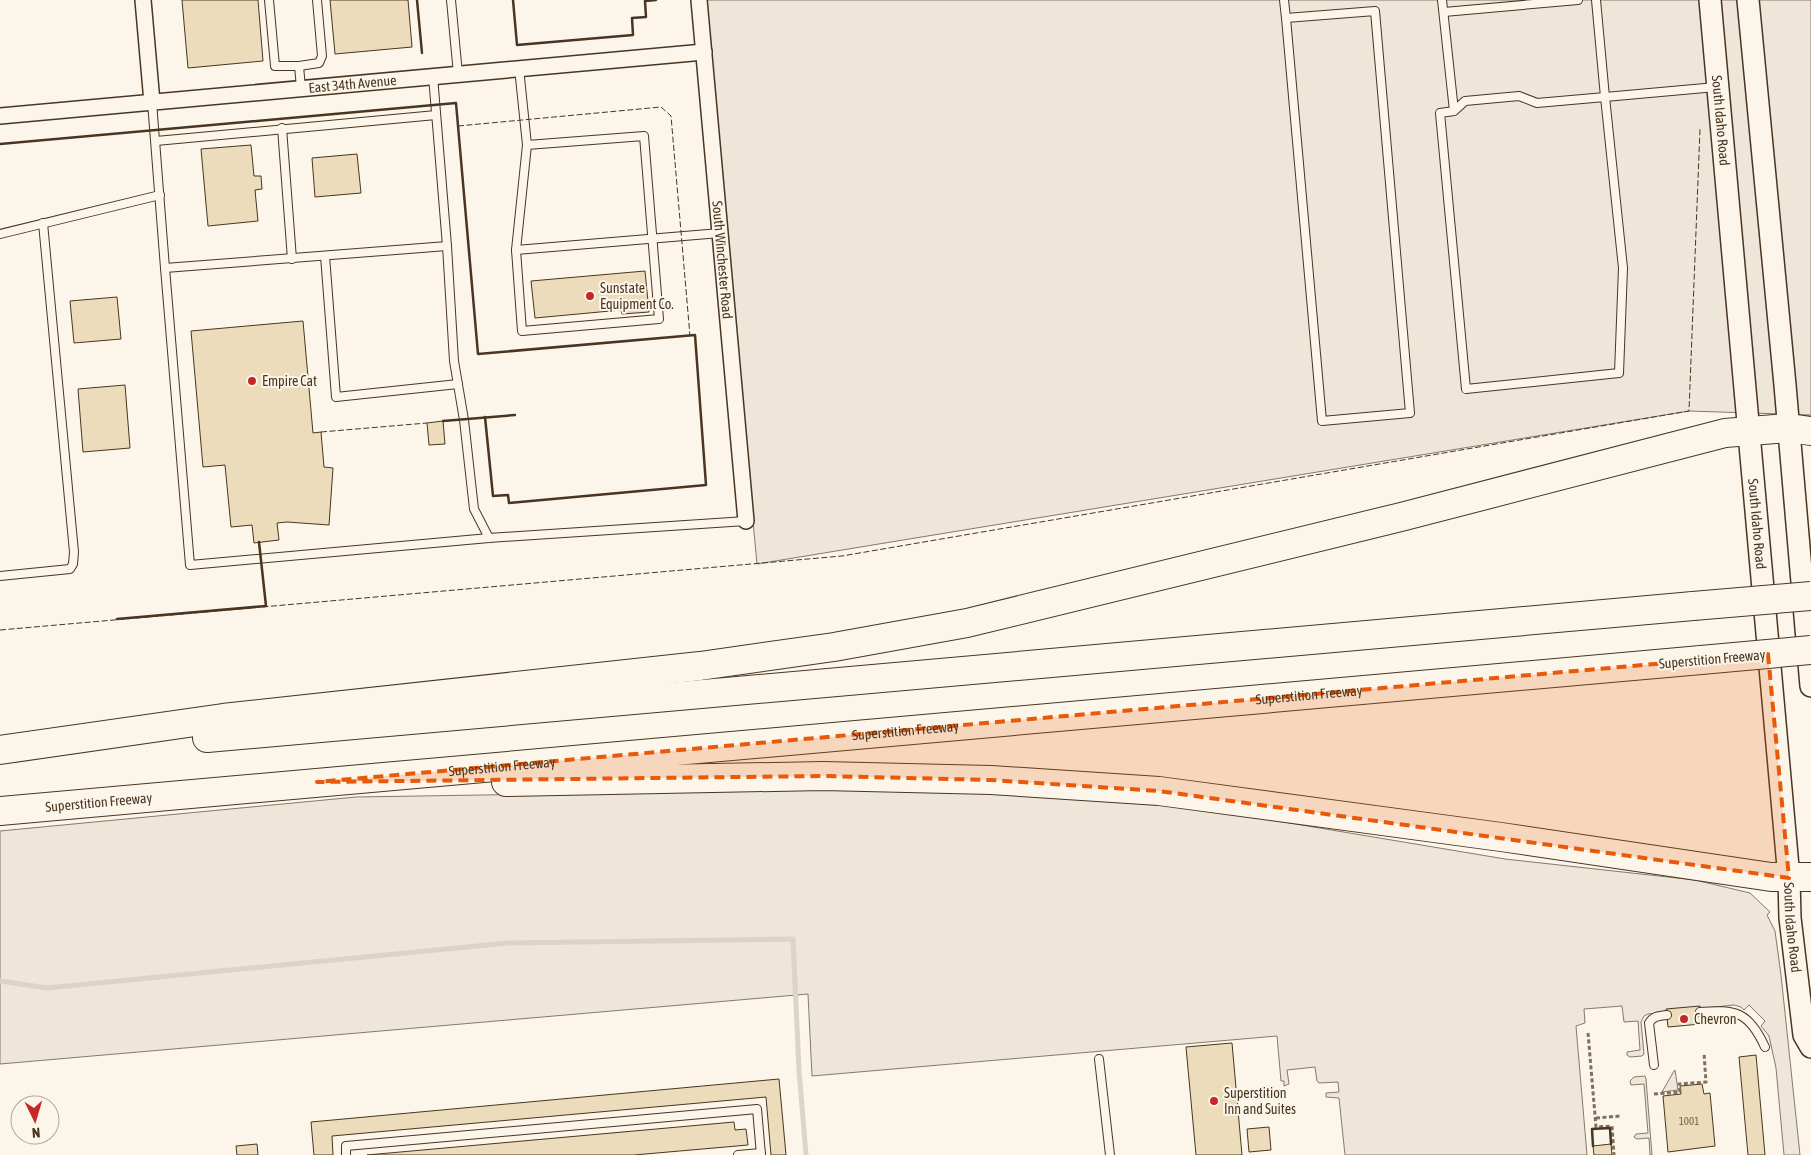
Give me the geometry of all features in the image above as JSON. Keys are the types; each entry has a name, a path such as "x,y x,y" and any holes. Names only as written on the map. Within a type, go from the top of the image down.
{"highway":[{"path":"0,750 223,718 700,666 834,647 986,618 1401,517 1725,432 1799,429"},
{"path":"0,756 1811,596"},
{"name":"Superstition Freeway","path":"0,811 1811,650"},
{"path":"317,782 480,782 823,776 1001,780 1159,791 1800,878"}],"main road":[{"name":"South Idaho Road","path":"1710,0 1748,430 1800,878 1790,918 1804,1035 1811,1047"},
{"path":"1748,0 1784,375 1799,429 1811,686"}],"street":[{"path":"143,0 152,102"},
{"name":"South Winchester Road","path":"699,0 746,521"},
{"name":"East 34th Avenue","path":"0,116 704,52"}],"lane":[{"path":"268,0 275,66 299,66 319,63 322,56 317,0"},
{"path":"451,0 458,74"},
{"path":"1284,0 1322,421 1410,413 1375,11 1286,18"},
{"path":"1442,0 1454,111"},
{"path":"1444,12 1493,4 1578,0"},
{"path":"1596,0 1605,97 1622,268 1619,373 1466,389 1440,113 1454,111 1465,101 1474,100 1518,96 1537,103 1605,97 1718,87"},
{"path":"299,66 301,88"},
{"path":"519,68 527,145 516,250 522,332 660,320 644,136 527,145"},
{"path":"433,76 454,361 474,510 489,538"},
{"path":"152,102 190,565 489,538 746,521"},
{"path":"156,141 436,115"},
{"path":"282,128 292,259"},
{"path":"0,234 160,195"},
{"path":"0,576 70,569 73,564 74,552 43,224"},
{"path":"516,250 720,233"},
{"path":"165,268 447,246"},
{"path":"325,256 336,397 458,384"},
{"path":"1700,1012 1723,1010 1735,1012 1747,1020 1759,1034 1765,1047"},
{"path":"1654,1065 1649,1023 1651,1018 1667,1015"},
{"path":"1099,1059 1110,1155"},
{"path":"346,1155 346,1146 757,1109 761,1154 738,1155"}],"path":[{"path":"1588,1034 1596,1127 1612,1126 1614,1155"},
{"path":"1654,1094 1680,1092 1679,1084 1706,1082 1704,1053"},
{"path":"1596,1118 1620,1116"}],"highlighted area":[{"path":"1768,654 1789,878 1159,791 991,780 823,776 317,782"}],"shaded area":[{"path":"704,0 1811,0 1811,415 1689,411 757,564"},
{"path":"924,788 1158,801 1505,859 1695,880 1750,893 1770,912 1767,915 1775,931 1800,1155 1784,1155 1776,1068 1769,1036 1761,1026 1765,1021 1749,1005 1744,1010 1734,1005 1648,1014 1644,1016 1641,1022 1644,1054 1642,1056 1630,1057 1627,1055 1627,1052 1640,1050 1638,1021 1624,1022 1622,1006 1584,1009 1585,1023 1576,1026 1587,1155 1345,1155 1339,1098 1326,1097 1326,1093 1339,1092 1338,1082 1319,1083 1315,1067 1287,1070 1289,1084 1284,1086 1284,1081 1281,1081 1277,1036 812,1076 808,994 0,1064 0,831 356,797"},
{"path":"1674,1071 1678,1090 1662,1092"},
{"path":"1645,1076 1652,1155 1650,1155 1649,1138 1637,1139 1634,1137 1636,1134 1648,1133 1644,1084 1631,1085 1630,1081 1634,1077"}],"building":[{"path":"182,0 258,0 263,61 188,68"},
{"path":"330,0 408,0 412,47 335,54"},
{"path":"251,145 254,176 261,176 262,189 255,190 258,221 208,226 201,149"},
{"path":"357,154 361,193 315,197 312,158"},
{"name":"Sunstate Equipment Co.","path":"645,271 649,312 622,314 621,310 535,318 531,281"},
{"path":"117,297 121,339 74,343 70,301"},
{"name":"Empire Cat","path":"303,321 313,433 321,432 324,467 333,468 329,525 277,523 279,540 254,543 252,525 231,527 225,465 203,467 191,331"},
{"path":"125,385 130,448 83,452 78,389"},
{"path":"443,421 445,444 429,445 427,423"},
{"name":"Chevron","path":"1700,1006 1701,1024 1668,1027 1666,1009"},
{"name":"Superstition Inn and Suites","path":"1232,1043 1242,1155 1196,1155 1186,1047"},
{"name":"Chevron","path":"1756,1055 1765,1155 1748,1155 1739,1057"},
{"path":"779,1079 786,1155 771,1155 766,1097 332,1136 333,1155 314,1155 311,1122"},
{"path":"1702,1084 1704,1094 1710,1093 1715,1146 1668,1152 1663,1096 1681,1094 1680,1086"},
{"path":"734,1122 735,1130 746,1129 748,1145 634,1155 367,1155"},
{"path":"1269,1127 1271,1150 1249,1152 1247,1129"},
{"path":"257,1144 258,1155 237,1155 236,1146"},
{"path":"1611,1144 1612,1155 1594,1155 1593,1146"}],"waterway":[{"path":"0,981 47,988 508,943 793,939 799,1070 806,1155"}],"fence":[{"path":"458,126 661,107 671,116 690,336"},
{"path":"0,630 842,556 1689,411 1700,129"},
{"path":"321,432 427,423"}],"wall":[{"path":"417,0 422,53"},
{"path":"513,0 517,45 633,35 632,18 646,17 645,1 656,0"},
{"path":"0,144 456,103 478,354 695,335 706,485 509,503 508,495 493,496 485,417"},
{"path":"443,421 515,415"},
{"path":"117,619 266,606 259,542"},
{"path":"1593,1146 1592,1129 1610,1128 1611,1144"}],"place":[{"name":"Sunstate Equipment Co.","path":"590,296"},
{"name":"Empire Cat","path":"252,381"},
{"name":"Chevron","path":"1684,1019"},
{"name":"Superstition Inn and Suites","path":"1214,1101"}]}
